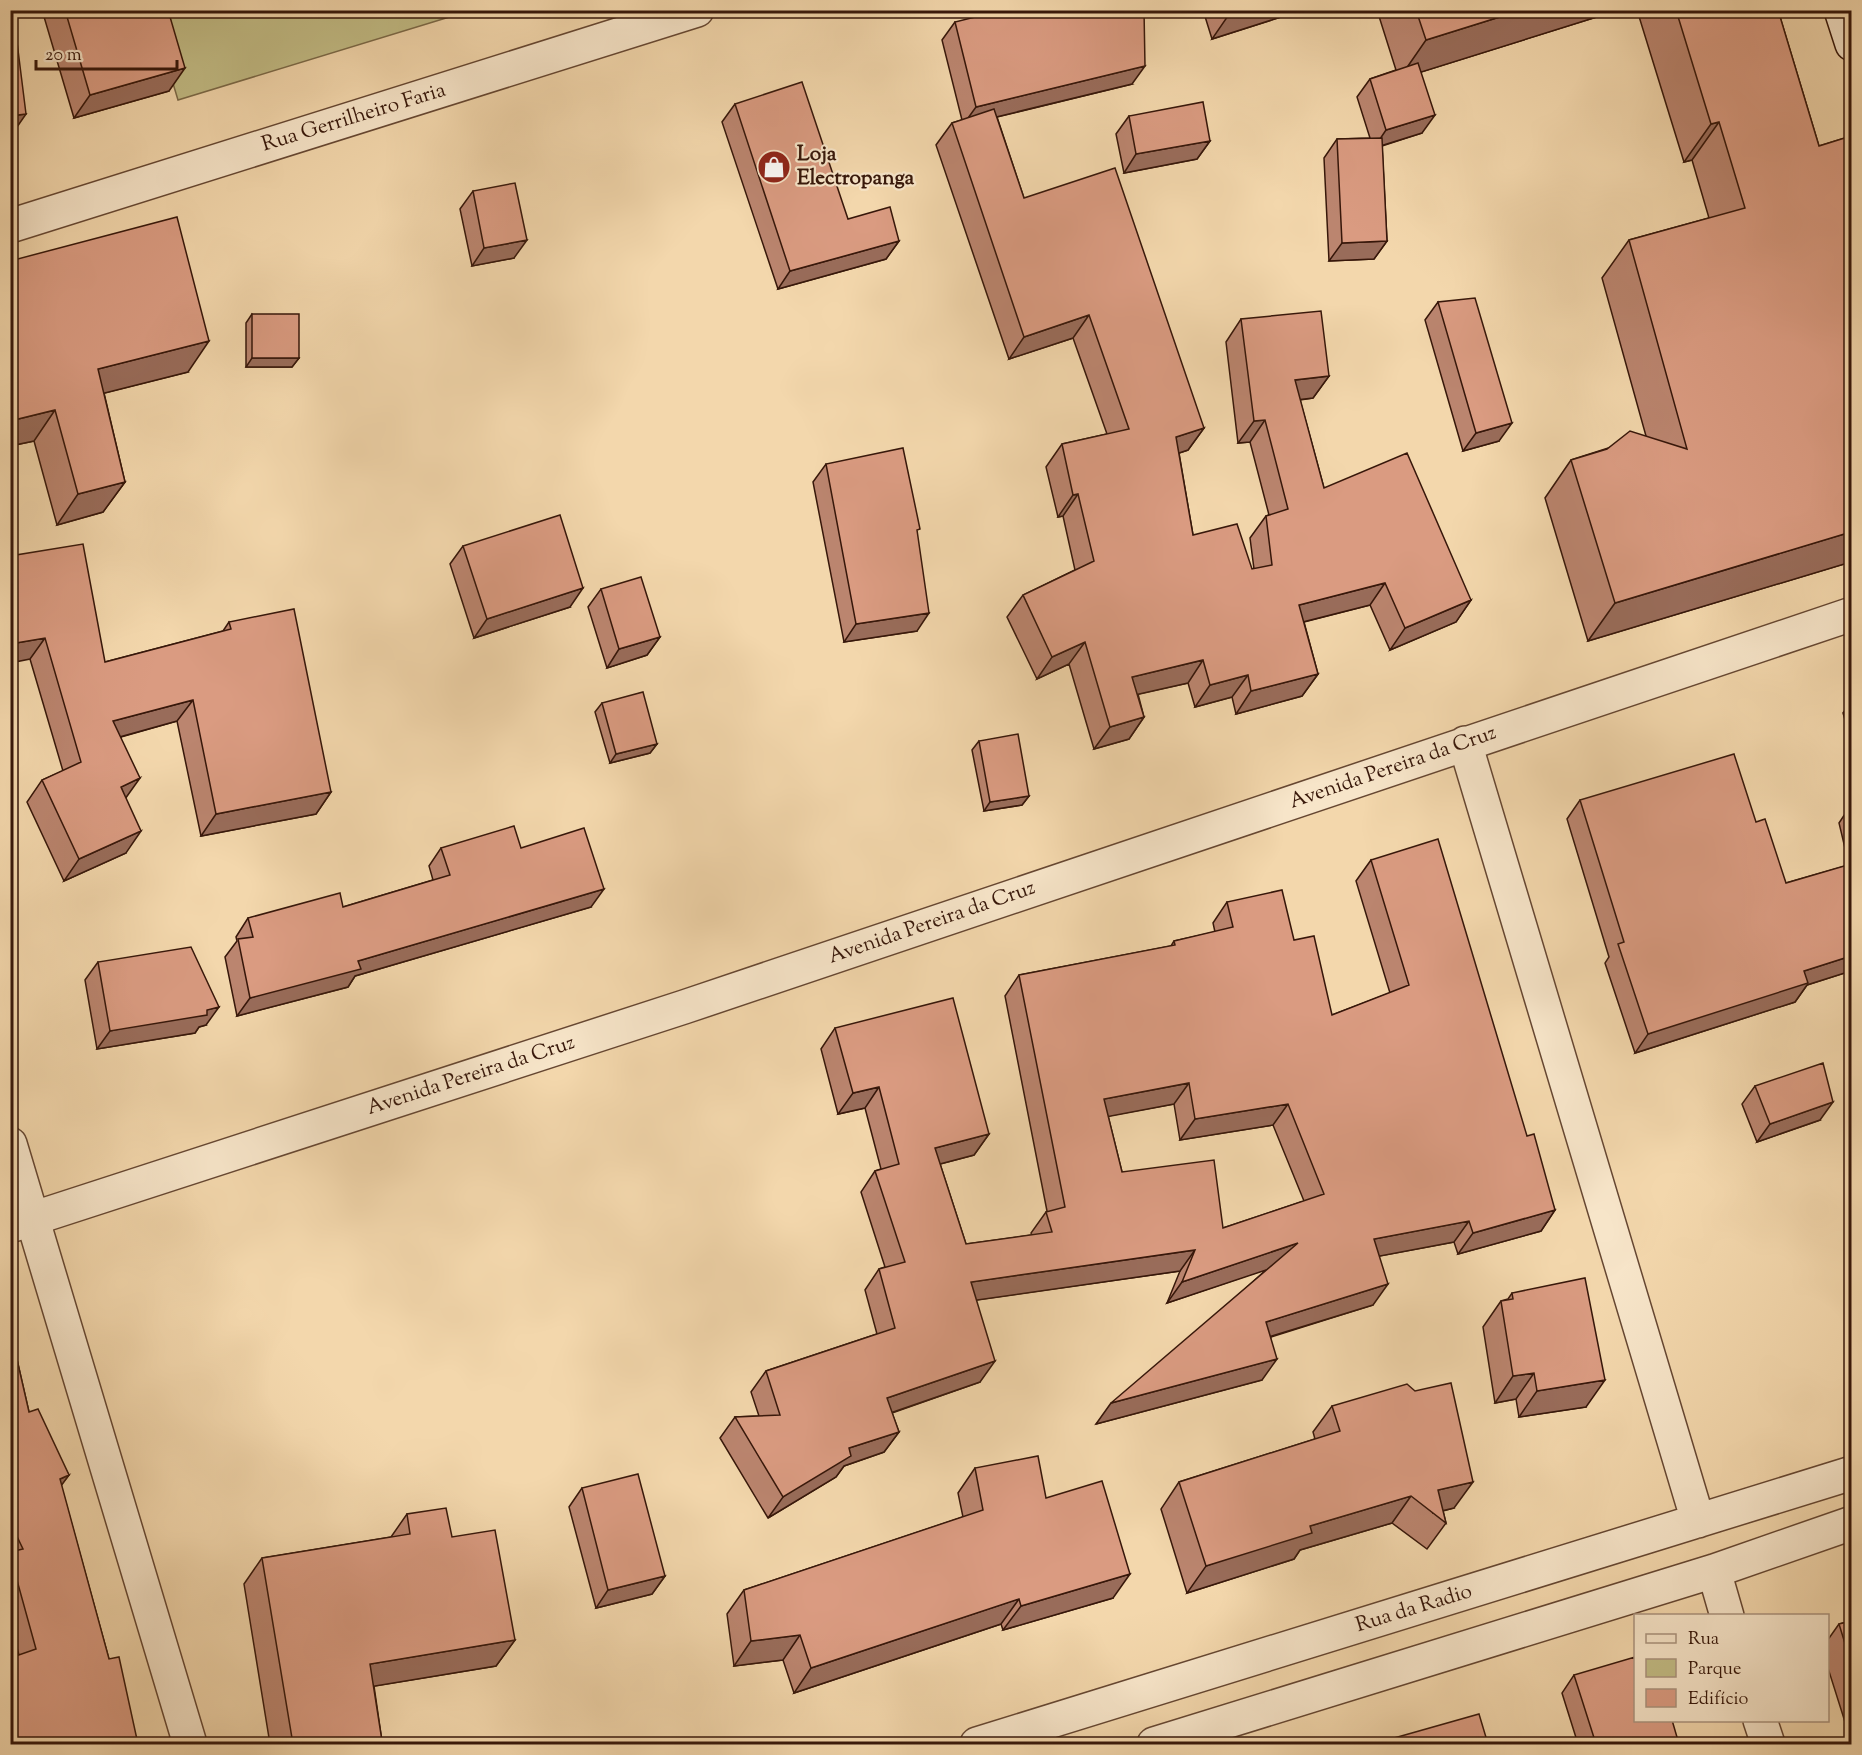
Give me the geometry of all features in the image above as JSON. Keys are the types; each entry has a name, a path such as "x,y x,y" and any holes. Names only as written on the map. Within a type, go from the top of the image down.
{"street":[{"name":"Rua Gerrilheiro Faria","path":"10,226 697,10"},
{"path":"1841,10 1851,44"},
{"name":"Avenida Pereira da Cruz","path":"21,1223 684,1007 1851,614"},
{"path":"1465,743 1698,1521"},
{"path":"10,1144 21,1223 190,1744"},
{"name":"Rua da Radio","path":"977,1744 1851,1473"},
{"path":"1154,1744 1713,1571 1851,1523"},
{"path":"1713,1571 1727,1614"},
{"path":"1761,1722 1768,1744"}],"green space":[{"path":"151,10 469,11 178,100"}],"building":[{"path":"10,10 13,10 26,114 10,116"},
{"path":"65,10 168,10 185,68 90,95"},
{"path":"1003,10 1144,10 1145,66 976,107 955,22"},
{"path":"1416,10 1522,10 1426,40"},
{"path":"1676,10 1778,10 1819,146 1851,136 1851,532 1615,603 1571,460 1607,449 1630,431 1687,449 1629,240 1745,208 1719,122 1711,124"},
{"path":"1418,63 1435,115 1386,130 1370,79"},
{"path":"802,82 848,219 890,207 899,241 790,271 735,104"},
{"path":"1203,102 1210,141 1136,154 1129,116"},
{"path":"994,109 1024,198 1115,168 1204,428 1176,437 1193,535 1237,524 1252,569 1272,565 1266,516 1288,509 1265,420 1254,421 1241,319 1321,311 1329,376 1295,380 1324,488 1407,453 1471,600 1405,628 1385,583 1299,605 1318,674 1251,691 1248,675 1210,685 1203,660 1132,677 1144,717 1110,727 1085,642 1052,657 1023,595 1094,561 1078,494 1073,495 1062,444 1129,429 1089,315 1024,337 952,123"},
{"path":"1382,138 1387,241 1342,243 1337,139"},
{"path":"515,183 527,240 484,248 473,191"},
{"path":"177,217 209,341 98,369 125,482 78,494 55,410 10,421 10,261"},
{"path":"1475,298 1512,423 1476,433 1438,302"},
{"path":"252,314 299,314 299,358 252,358"},
{"path":"903,448 920,529 917,530 929,613 856,624 826,464"},
{"path":"560,515 583,588 487,619 463,546"},
{"path":"83,544 105,662 231,629 229,622 294,609 331,792 216,814 193,700 113,721 140,778 121,787 141,831 79,859 42,780 81,762 45,638 10,644 10,556"},
{"path":"641,577 660,637 619,649 601,589"},
{"path":"643,692 657,744 616,754 602,703"},
{"path":"1018,734 1029,796 990,802 979,741"},
{"path":"1734,754 1756,822 1765,819 1786,883 1851,864 1851,956 1804,971 1808,983 1648,1034 1618,944 1624,942 1580,800"},
{"path":"514,826 521,848 584,828 604,889 358,961 361,969 250,998 238,939 253,937 248,918 340,893 343,907 450,875 441,848"},
{"path":"1438,839 1527,1136 1534,1134 1555,1210 1473,1233 1469,1221 1374,1239 1388,1284 1266,1322 1277,1359 1111,1403 1298,1243 1182,1282 1195,1250 971,1282 995,1361 887,1398 899,1432 849,1448 851,1456 783,1497 735,1417 780,1415 766,1371 895,1328 879,1269 905,1262 875,1171 899,1164 879,1087 853,1093 835,1028 953,998 989,1134 935,1148 966,1244 1052,1232 1046,1212 1065,1207 1019,975 1175,945 1174,941 1233,927 1227,902 1282,890 1294,940 1314,936 1332,1015 1409,985 1371,860","holes":["1189,1083 1195,1119 1288,1104 1324,1194 1223,1228 1214,1160 1122,1172 1104,1099"]},
{"path":"191,947 219,1007 207,1010 207,1015 110,1031 98,962"},
{"path":"1823,1063 1833,1102 1770,1124 1755,1086"},
{"path":"1585,1278 1605,1380 1537,1391 1534,1373 1513,1376 1501,1301 1513,1299 1512,1293"},
{"path":"10,1329 29,1412 38,1409 69,1475 60,1479 109,1659 119,1657 138,1744 10,1744 10,1658 36,1649 10,1555 10,1552 23,1549 10,1522"},
{"path":"1451,1383 1473,1482 1438,1490 1446,1523 1411,1496 1310,1526 1312,1533 1206,1566 1179,1482 1340,1431 1332,1406 1407,1384 1415,1391"},
{"path":"1038,1456 1046,1498 1102,1481 1130,1574 1021,1606 1019,1599 811,1668 800,1635 751,1641 744,1590 983,1510 975,1468"},
{"path":"638,1474 665,1576 608,1590 582,1488"},
{"path":"446,1508 452,1537 495,1530 515,1640 370,1664 382,1741 357,1744 293,1744 262,1558 410,1534 407,1514"},
{"path":"1851,1621 1851,1663 1839,1624"},
{"path":"1634,1657 1634,1722 1673,1722 1679,1744 1596,1744 1574,1675"},
{"path":"1479,1714 1488,1744 1373,1744"},
{"path":"577,1741 578,1744 561,1744"}],"place":[{"name":"Loja Electropanga","path":"774,167"}]}
